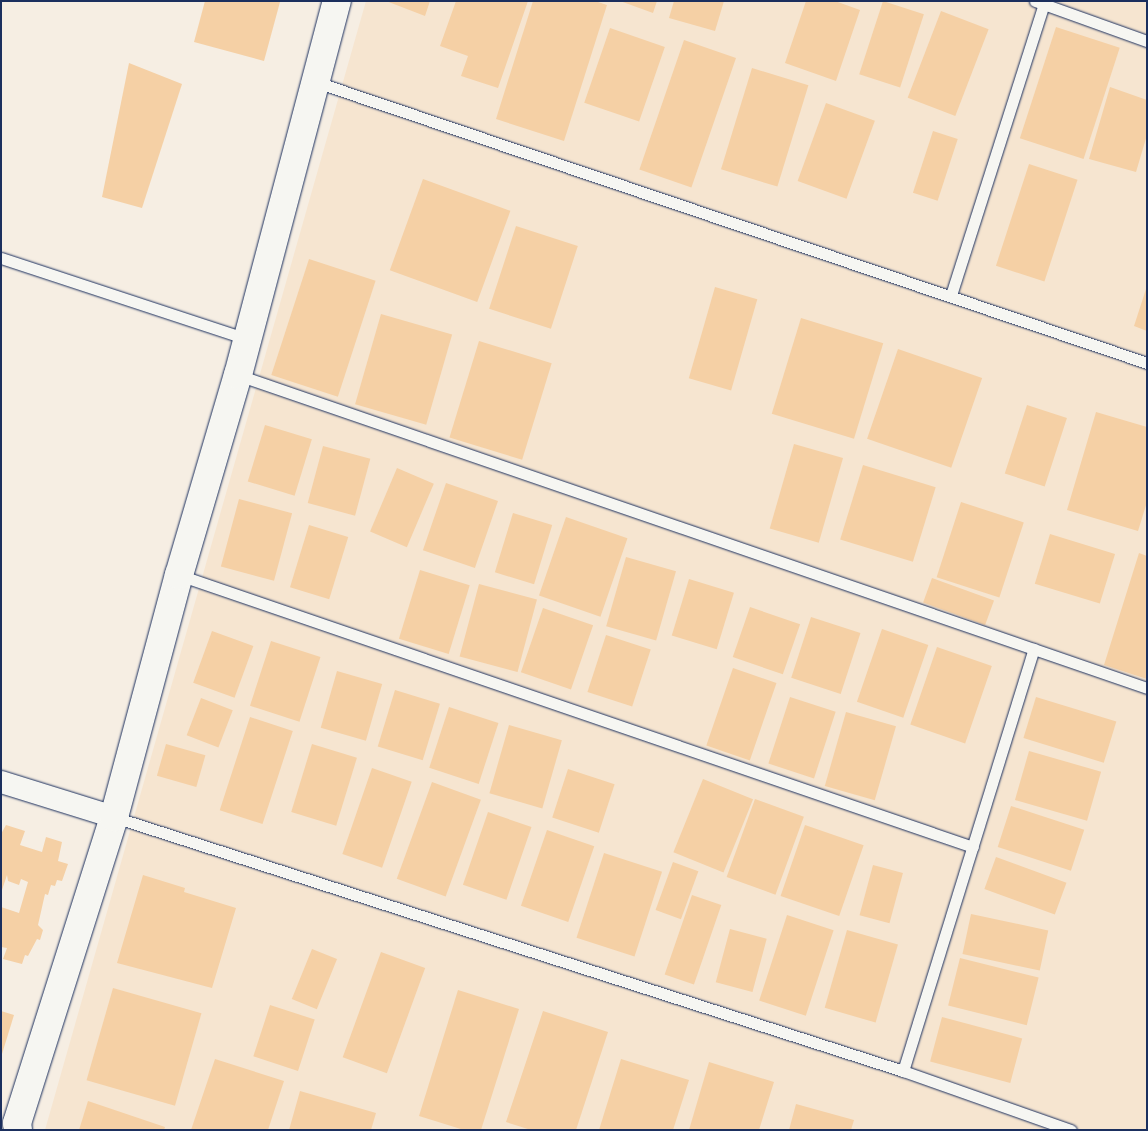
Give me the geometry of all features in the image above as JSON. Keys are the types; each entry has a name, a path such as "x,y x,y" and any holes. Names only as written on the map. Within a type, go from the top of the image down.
{"street":[{"path":"15,1127 114,817 179,575 248,339 338,1"},
{"path":"1,782 114,817"}],"lane":[{"path":"951,295 1040,3 1147,41"},
{"path":"316,82 951,295 1147,363"},
{"path":"1,258 248,339"},
{"path":"238,375 1147,688"},
{"path":"179,575 973,847"},
{"path":"903,1071 1034,649"},
{"path":"114,817 903,1071 1071,1130"}],"shaded area":[{"path":"366,1 1147,1 1147,1130 45,1130"}],"building":[{"path":"205,1 280,2 264,61 194,42"},
{"path":"386,1 430,1 425,16"},
{"path":"456,1 528,1 498,88 461,76 468,56 440,46"},
{"path":"533,1 595,1 607,5 564,141 496,119"},
{"path":"620,1 657,1 653,13"},
{"path":"674,1 724,1 715,31 669,18"},
{"path":"806,1 835,1 860,10 836,81 785,63"},
{"path":"883,1 924,14 900,88 859,74"},
{"path":"941,11 989,29 955,116 908,98"},
{"path":"1056,27 1120,48 1084,159 1020,138"},
{"path":"610,28 665,47 639,122 584,103"},
{"path":"684,40 736,58 691,187 639,170"},
{"path":"129,63 182,84 142,208 102,197"},
{"path":"752,68 808,85 777,187 721,169"},
{"path":"1110,87 1147,100 1147,135 1136,172 1089,159"},
{"path":"826,103 875,121 846,199 798,181"},
{"path":"933,131 958,139 938,201 913,193"},
{"path":"1029,164 1078,180 1044,282 996,266"},
{"path":"423,179 510,211 477,302 390,270"},
{"path":"516,226 578,246 551,329 489,309"},
{"path":"309,259 376,281 338,397 271,375"},
{"path":"715,287 757,299 731,390 689,378"},
{"path":"1147,289 1147,331 1134,326"},
{"path":"381,314 452,334 426,425 355,404"},
{"path":"801,318 883,343 854,439 772,414"},
{"path":"479,341 552,363 522,460 449,438"},
{"path":"898,349 982,378 951,468 867,439"},
{"path":"1027,405 1067,418 1045,486 1005,473"},
{"path":"1096,412 1147,427 1147,502 1138,531 1067,510"},
{"path":"265,425 312,439 295,496 248,481"},
{"path":"794,444 843,458 819,543 770,529"},
{"path":"323,446 370,459 355,516 308,503"},
{"path":"863,465 936,487 913,562 840,540"},
{"path":"397,468 434,484 407,547 370,532"},
{"path":"446,483 498,501 475,568 423,550"},
{"path":"239,499 292,513 274,581 221,567"},
{"path":"961,502 1024,522 999,598 937,577"},
{"path":"513,513 552,525 534,584 495,572"},
{"path":"566,517 627,538 600,617 539,595"},
{"path":"309,525 348,537 329,599 290,587"},
{"path":"1050,534 1115,554 1100,604 1035,584"},
{"path":"1139,553 1147,556 1147,679 1104,665"},
{"path":"626,557 676,571 656,641 606,626"},
{"path":"420,570 470,585 449,654 399,639"},
{"path":"932,578 994,601 985,625 923,602"},
{"path":"689,579 734,593 717,649 672,635"},
{"path":"479,584 537,600 518,672 460,656"},
{"path":"750,607 800,624 783,674 733,657"},
{"path":"543,608 593,625 571,690 521,672"},
{"path":"811,617 860,633 841,694 791,678"},
{"path":"882,629 928,645 903,718 857,702"},
{"path":"212,631 253,646 235,698 193,683"},
{"path":"606,635 651,650 632,707 587,692"},
{"path":"271,641 320,657 299,722 250,706"},
{"path":"937,647 992,666 965,743 910,725"},
{"path":"733,668 776,683 750,761 706,746"},
{"path":"337,671 382,684 366,741 321,728"},
{"path":"395,690 440,704 423,760 378,746"},
{"path":"790,697 836,712 814,778 768,764"},
{"path":"1036,697 1116,722 1104,763 1023,738"},
{"path":"201,698 233,710 218,748 187,735"},
{"path":"449,707 498,723 479,784 429,768"},
{"path":"846,712 896,726 875,800 825,786"},
{"path":"250,717 293,731 263,824 220,810"},
{"path":"509,725 562,740 542,808 489,793"},
{"path":"166,744 205,755 196,787 157,776"},
{"path":"312,744 357,758 336,826 291,812"},
{"path":"1029,751 1101,772 1087,821 1015,800"},
{"path":"372,768 412,782 382,868 342,854"},
{"path":"568,769 615,784 599,833 552,818"},
{"path":"703,779 753,799 723,872 673,852"},
{"path":"432,782 481,800 446,897 397,879"},
{"path":"755,799 804,817 775,895 727,877"},
{"path":"1011,806 1084,830 1071,871 998,847"},
{"path":"488,812 531,827 506,900 463,885"},
{"path":"6,825 25,831 20,845 42,852 46,837 62,842 58,861 68,864 62,881 57,880 55,886 51,885 48,895 45,894 38,925 43,930 40,940 37,939 28,956 25,955 22,964 3,959 7,948 1,947 1,907 19,913 28,882 21,879 19,885 8,881 7,875 1,893 1,834"},
{"path":"805,825 864,845 839,916 781,896"},
{"path":"547,830 594,846 568,922 521,906"},
{"path":"604,853 662,872 635,956 576,938"},
{"path":"996,857 1066,883 1055,915 984,889"},
{"path":"673,862 698,871 681,919 656,910"},
{"path":"873,865 903,873 889,923 860,915"},
{"path":"143,875 185,888 184,892 236,908 212,988 117,963"},
{"path":"692,895 721,905 694,985 665,974"},
{"path":"971,914 1048,930 1040,971 962,954"},
{"path":"787,915 834,930 806,1016 759,1001"},
{"path":"730,929 767,939 752,992 716,982"},
{"path":"847,930 898,945 876,1022 825,1008"},
{"path":"312,949 337,959 317,1009 292,999"},
{"path":"381,952 425,968 387,1073 343,1057"},
{"path":"960,958 1039,978 1027,1025 948,1006"},
{"path":"113,988 201,1013 175,1106 87,1080"},
{"path":"458,990 519,1009 481,1130 464,1130 419,1116"},
{"path":"270,1005 315,1020 298,1071 253,1056"},
{"path":"1,1011 14,1015 2,1054 1,1054"},
{"path":"543,1011 608,1032 576,1130 531,1130 506,1122"},
{"path":"942,1017 1022,1038 1010,1083 930,1061"},
{"path":"215,1059 284,1081 268,1130 191,1130"},
{"path":"621,1059 689,1080 673,1130 599,1130"},
{"path":"709,1062 774,1082 759,1130 689,1130"},
{"path":"300,1091 376,1113 371,1130 289,1130"},
{"path":"88,1101 165,1127 164,1130 79,1130"},
{"path":"796,1104 854,1120 851,1130 789,1130"}]}
